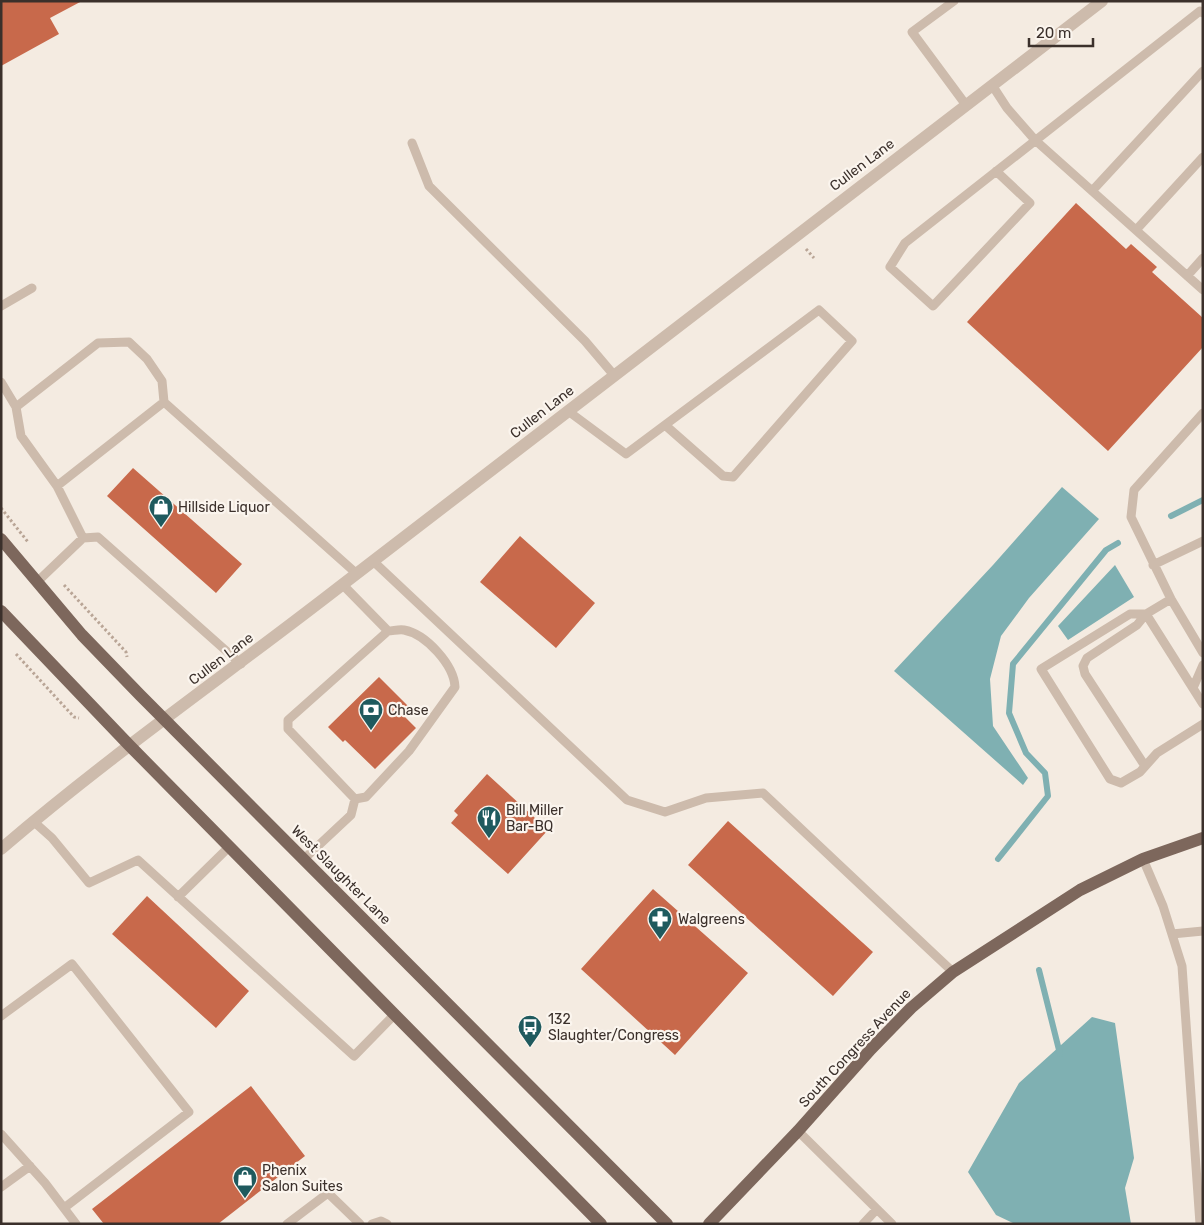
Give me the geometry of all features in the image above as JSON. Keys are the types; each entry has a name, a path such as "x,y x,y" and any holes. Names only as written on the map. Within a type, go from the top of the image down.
{"main road":[{"name":"West Slaughter Lane","path":"1,539 82,635 667,1224"},
{"path":"3,616 601,1224"},
{"name":"South Congress Avenue","path":"709,1224 798,1132 878,1042 911,1008 953,972 1080,890 1144,859 1203,838"}],"street":[{"name":"Cullen Lane","path":"1,849 33,821 129,745 241,664 614,374 1102,1"}],"lane":[{"path":"954,1 912,32 966,104"},
{"path":"996,171 1030,203 933,306 890,268 905,243 1035,140 1200,10 1203,13"},
{"path":"1092,190 1203,71"},
{"path":"992,85 1007,108 1035,140 1203,290"},
{"path":"412,143 429,186 585,341 614,374"},
{"path":"1136,230 1203,157"},
{"path":"1187,276 1203,258"},
{"path":"1,306 32,288"},
{"path":"568,411 626,454 819,310 852,341 733,477 723,476 665,425"},
{"path":"16,407 98,343 129,342 147,359 162,381 164,402 357,574"},
{"path":"1,382 16,407 21,436 57,486 83,538"},
{"path":"57,486 164,402"},
{"path":"1203,413 1134,490 1131,517 1170,599 1203,653"},
{"path":"36,582 83,538 98,538 241,664"},
{"path":"1153,565 1201,545"},
{"path":"374,561 627,800 665,812 706,798 763,793 953,972"},
{"path":"343,584 388,631"},
{"path":"1145,766 1085,674 1083,666 1087,658 1138,625 1146,614 1170,599"},
{"path":"1146,614 1130,614 1041,669 1110,779 1121,784 1145,766 1156,753 1203,724"},
{"path":"1146,614 1203,704"},
{"path":"402,629 412,632 432,647 452,669 454,687 409,751 366,797 355,799 288,729 288,720 388,631 402,629"},
{"path":"1192,688 1203,665"},
{"path":"304,859 351,815 355,799"},
{"path":"33,821 52,838 89,883 138,860 354,1056 395,1014"},
{"path":"178,897 229,846"},
{"path":"1144,859 1182,966 1200,1224"},
{"path":"1172,934 1203,931"},
{"path":"1,1016 72,964 189,1112 64,1208"},
{"path":"798,1132 892,1224"},
{"path":"1,1134 30,1166 76,1224"},
{"path":"1,1188 30,1166"},
{"path":"287,1224 328,1193 360,1224"},
{"path":"863,1224 877,1209"},
{"path":"372,1224 381,1221 387,1224"}],"path":[{"path":"1,508 33,548"},
{"path":"73,594 126,652"},
{"path":"22,661 74,718"}],"water":[{"path":"1062,487 1099,519 1029,598 1001,636 990,679 993,726 1028,778 1023,785 894,671 993,565"},
{"path":"1115,565 1134,597 1068,640 1058,626"},
{"path":"1092,1017 1115,1023 1134,1158 1125,1188 1131,1224 1015,1224 996,1215 968,1172 1019,1083"}],"building":[{"path":"1,1 82,1 50,18 59,34 1,66"},
{"path":"1076,203 1126,249 1131,244 1157,267 1152,272 1203,318 1203,347 1108,451 967,322"},
{"path":"133,468 242,564 216,593 107,496"},
{"path":"520,536 595,603 556,648 480,582"},
{"path":"379,677 413,711 404,716 416,728 375,769 345,740 343,742 328,727"},
{"path":"487,774 548,830 508,874 451,823 458,815 454,811"},
{"path":"728,821 873,952 833,996 688,865"},
{"name":"Walgreens","path":"653,889 748,973 675,1055 581,969"},
{"path":"147,896 249,991 216,1028 112,934"},
{"path":"251,1086 305,1156 218,1224 104,1224 92,1209"}],"waterway":[{"path":"1171,516 1203,500"},
{"path":"998,859 1048,796 1045,773 1026,753 1009,713 1013,664 1106,550 1118,543"},
{"path":"1039,970 1060,1054"}],"place":[{"name":"Hillside Liquor","path":"161,528"},
{"name":"Chase","path":"371,731"},
{"name":"Bill Miller Bar-BQ","path":"489,839"},
{"name":"Walgreens","path":"660,940"},
{"name":"132 Slaughter/Congress","path":"530,1048"},
{"name":"Phenix Salon Suites","path":"245,1199"}]}
